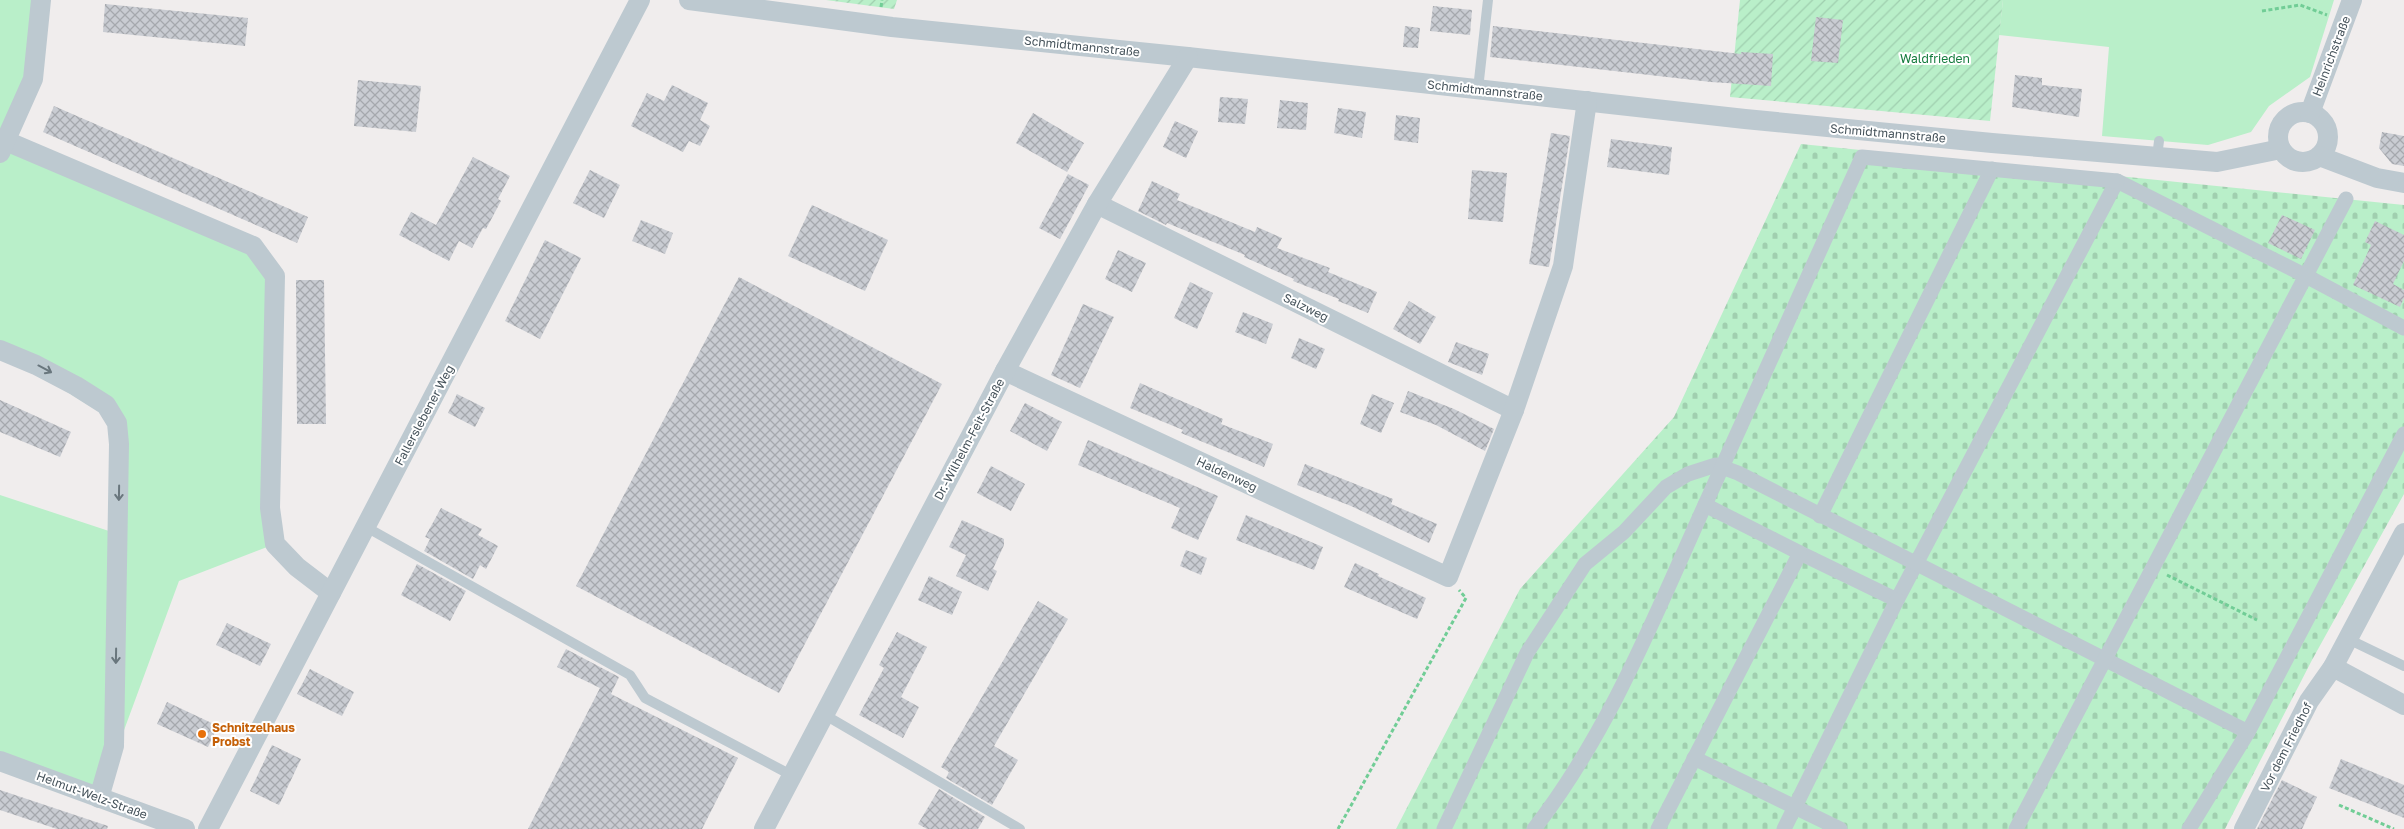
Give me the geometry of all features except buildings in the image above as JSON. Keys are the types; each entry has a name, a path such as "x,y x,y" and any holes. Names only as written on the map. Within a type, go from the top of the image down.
{"street":[{"path":"41,0 34,79 3,147 253,246 275,276 270,508 275,544 298,567 331,593"},
{"name":"Fallerslebener Weg","path":"208,829 640,0"},
{"name":"Schmidtmannstraße","path":"689,0 892,27 1188,57 1745,119 2158,149 2218,162 2281,149"},
{"name":"Heinrichstraße","path":"2310,113 2352,0"},
{"name":"Dr.-Wilhelm-Feit-Straße","path":"764,829 1005,371 1097,204 1188,57"},
{"path":"1448,577 1514,410 1563,266 1587,101"},
{"path":"2300,112 2310,113 2317,117 2326,128 2326,143 2319,156 2312,160 2297,161 2287,156 2281,149 2278,139 2279,130 2286,119 2300,112"},
{"path":"1534,829 1552,806 1598,732 1642,646 1862,156 2117,181 2306,276 2404,328"},
{"path":"2319,156 2377,178 2404,182"},
{"path":"1820,516 1992,169"},
{"path":"1784,829 1898,600 2117,181"},
{"path":"2016,829 2346,199"},
{"name":"Salzweg","path":"1097,204 1514,410"},
{"path":"0,350 36,365 76,386 106,406 117,423 119,444 114,746 99,798"},
{"name":"Haldenweg","path":"1005,371 1448,577"},
{"path":"2189,829 2248,732 2404,434"},
{"path":"1444,829 1527,653 1585,564 1624,532 1666,487 1688,474 1716,465 1738,473 2248,732"},
{"path":"1705,505 1898,600"},
{"name":"Vor dem Friedhof","path":"2244,829 2309,700 2333,667 2404,533"},
{"path":"1658,829 1800,553"},
{"path":"2333,667 2404,705"},
{"path":"1694,758 1840,829"},
{"name":"Helmut-Welz-Straße","path":"0,762 185,829"}],"lane":[{"path":"1478,89 1488,0"},
{"path":"366,527 630,675 645,698 793,776"},
{"path":"2348,639 2404,666"},
{"path":"825,715 1020,829"}],"path":[{"path":"2262,11 2300,5 2344,21"},
{"path":"2154,568 2257,620"},
{"path":"1338,829 1466,598 1448,577"},
{"path":"2339,805 2394,829"}],"green space":[{"path":"0,0 41,0 33,79 7,141 253,246 275,276 275,544 179,581 99,798 0,761 0,495 118,534 117,423 0,350"},
{"path":"826,0 897,0 894,9"},
{"name":"Waldfrieden","path":"1740,0 2003,0 1990,121 1730,97"},
{"path":"2003,0 2334,0 2310,77 2269,106 2251,132 2208,145 2102,136 2109,47 1999,35"},
{"path":"1801,144 2404,205 2404,494 2312,660 2225,829 1396,829 1520,589 1674,417"}],"place":[{"name":"Schnitzelhaus Probst","path":"202,734"}]}
